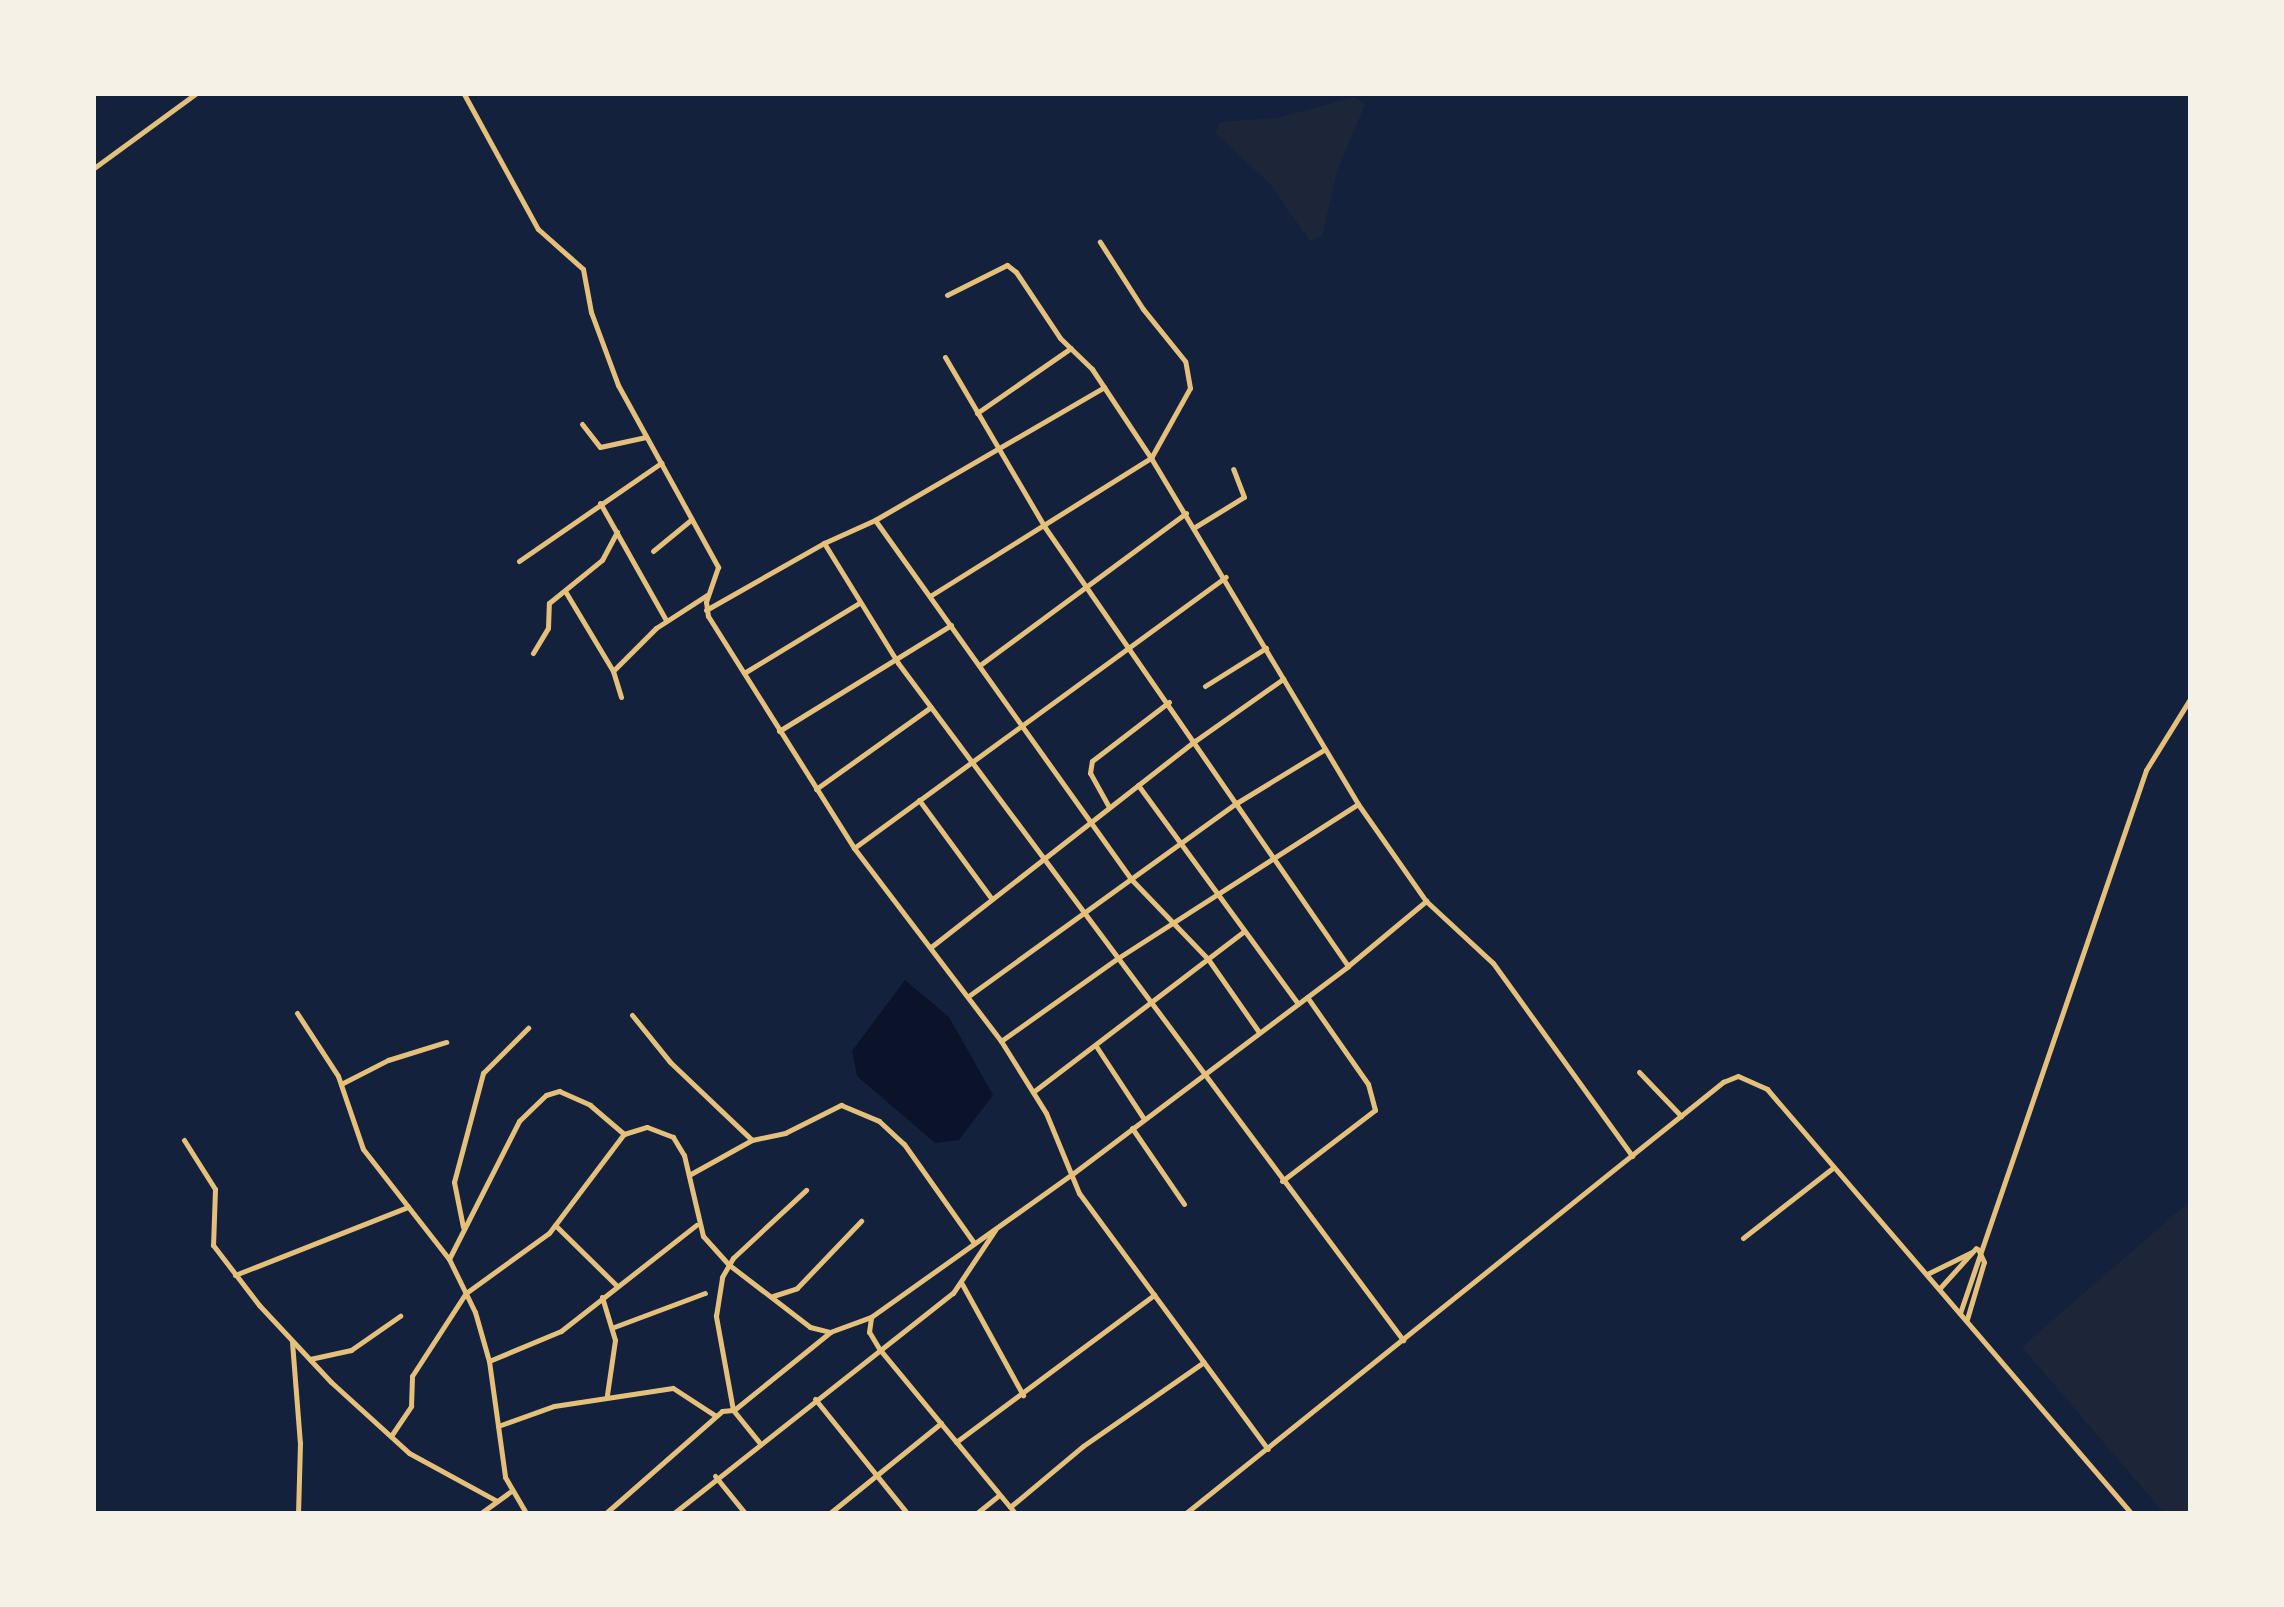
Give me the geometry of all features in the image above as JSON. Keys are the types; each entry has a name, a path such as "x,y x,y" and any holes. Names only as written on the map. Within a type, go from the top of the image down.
{"street":[{"path":"94,168 195,94"},
{"path":"464,94 538,229 583,269 591,312 618,385 718,567 706,610 854,848 970,995 1001,1041 1033,1092 1071,1175 1154,1295 1268,1449"},
{"path":"930,596 1151,458 1190,388 1190,376 1100,242"},
{"path":"947,295 1001,267 1012,267 1071,348 1104,387 1151,458 1226,577 1358,804 1426,901 1493,963 1632,1156"},
{"path":"977,413 1071,348"},
{"path":"945,357 998,450 1084,587 1169,702 1235,804 1348,966"},
{"path":"706,610 824,543 875,520 1104,387"},
{"path":"582,424 600,447 646,437"},
{"path":"519,561 661,463"},
{"path":"1195,527 1244,497 1233,469"},
{"path":"600,503 666,620"},
{"path":"980,665 1186,513"},
{"path":"653,551 692,519"},
{"path":"875,520 1131,879 1208,959 1259,1032"},
{"path":"533,653 548,628 546,609 602,560 617,532"},
{"path":"824,543 898,663 1403,1340"},
{"path":"854,848 1226,577"},
{"path":"565,591 613,671 621,697"},
{"path":"613,671 666,620 708,595"},
{"path":"744,673 859,602"},
{"path":"779,731 898,663 951,625"},
{"path":"1205,686 1266,648"},
{"path":"931,947 1137,785 1283,679"},
{"path":"1960,1313 1977,1248 2146,770 2190,699"},
{"path":"1109,807 1090,773 1092,761 1169,702"},
{"path":"816,789 931,707"},
{"path":"970,995 1235,804 1325,749"},
{"path":"1137,785 1214,894 1298,1004"},
{"path":"919,800 991,898"},
{"path":"1001,1041 1214,894 1358,804"},
{"path":"606,1513 716,1416 733,1410 830,1332 871,1317 1071,1175 1348,966 1426,901"},
{"path":"1033,1092 1243,932"},
{"path":"1282,1181 1375,1110 1368,1084 1307,997"},
{"path":"297,1013 341,1084 354,1134 449,1259 466,1293 489,1361 510,1492 526,1513"},
{"path":"632,1015 670,1062 752,1140"},
{"path":"463,1228 454,1182 483,1073 528,1028"},
{"path":"341,1084 388,1060 446,1042"},
{"path":"1096,1046 1144,1119"},
{"path":"1639,1072 1681,1116"},
{"path":"1186,1513 1723,1082 1738,1076 1767,1089 2131,1513"},
{"path":"449,1259 506,1140 546,1095 570,1094 624,1134"},
{"path":"689,1175 752,1140 785,1133 828,1107 853,1109 879,1121 904,1144 974,1243"},
{"path":"391,1436 411,1406 412,1376 466,1293 555,1225 624,1134 647,1127 663,1130 680,1146 689,1175 696,1225 728,1264 816,1331 830,1332"},
{"path":"1132,1128 1184,1204"},
{"path":"184,1140 211,1180 213,1245 292,1341 391,1436 430,1467 497,1501"},
{"path":"1743,1238 1834,1167"},
{"path":"759,1442 733,1410 716,1301 728,1264 806,1190"},
{"path":"235,1275 408,1207"},
{"path":"773,1297 797,1288 861,1221"},
{"path":"555,1225 617,1286"},
{"path":"489,1361 561,1331 696,1225"},
{"path":"674,1513 715,1476 962,1284 996,1227"},
{"path":"1927,1274 1961,1253 1977,1248"},
{"path":"1939,1289 1977,1248"},
{"path":"1966,1320 1984,1262 1977,1248"},
{"path":"962,1284 1023,1395"},
{"path":"614,1327 705,1293"},
{"path":"956,1442 1154,1295"},
{"path":"602,1297 614,1327 607,1395"},
{"path":"309,1359 351,1350 400,1316"},
{"path":"871,1317 869,1332 880,1350 1015,1513"},
{"path":"292,1341 300,1443 298,1513"},
{"path":"1010,1507 1083,1446 1204,1362"},
{"path":"498,1426 554,1406 607,1395 673,1388 716,1416"},
{"path":"815,1399 907,1513"},
{"path":"830,1513 941,1423"},
{"path":"715,1476 745,1513"},
{"path":"481,1513 510,1492"},
{"path":"977,1513 999,1495"}],"shaded area":[{"path":"1355,97 1365,105 1338,168 1322,236 1310,241 1271,185 1216,133 1220,122 1277,118"},
{"path":"905,980 949,1017 993,1095 959,1140 935,1143 857,1076 852,1051"},
{"path":"2190,1201 2190,1513 2164,1513 2022,1347"}]}
